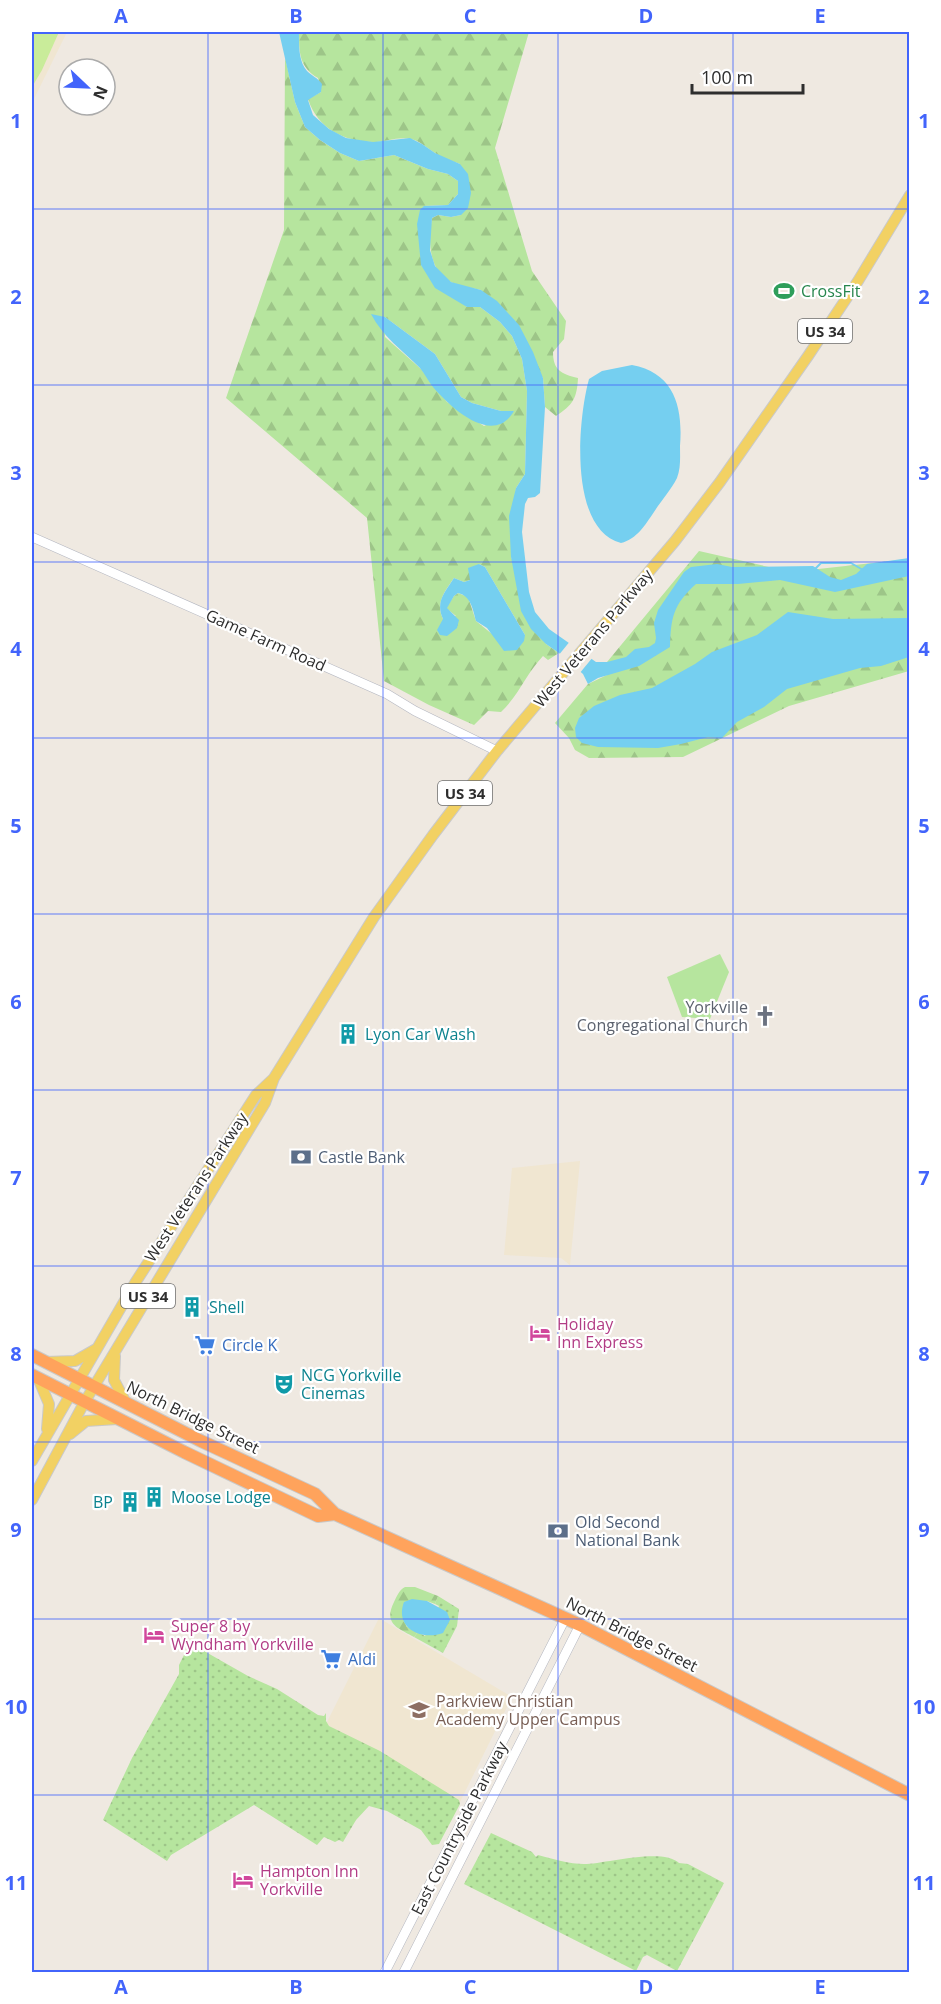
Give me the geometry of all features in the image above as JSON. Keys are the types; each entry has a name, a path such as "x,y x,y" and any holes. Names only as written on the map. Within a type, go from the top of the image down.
{"highway":[{"name":"North Bridge Street","path":"32,1355 201,1441 315,1494 335,1514 580,1625 909,1795"},
{"name":"North Bridge Street","path":"35,1376 117,1419 318,1516 335,1514"}],"main road":[{"name":"West Veterans Parkway","path":"84,1402 265,1103 274,1078 374,916 497,751 675,541 726,474 821,338 909,195"},
{"name":"West Veterans Parkway","path":"69,1394 140,1274 256,1095 274,1078"},
{"path":"46,1362 75,1361 96,1349"},
{"path":"115,1351 114,1380 126,1403"},
{"path":"35,1376 49,1404 47,1434"},
{"name":"US 34","path":"32,1461 69,1394"},
{"name":"US 34","path":"32,1500 84,1402"},
{"path":"63,1440 86,1421 117,1419"}],"street":[{"name":"Game Farm Road","path":"32,537 387,694 415,711 497,751"},
{"name":"East Countryside Parkway","path":"385,1972 565,1619"},
{"name":"East Countryside Parkway","path":"404,1972 580,1625"}],"shaded area":[{"path":"32,32 67,32 32,103"},
{"path":"580,1161 570,1265 561,1258 504,1255 512,1168"},
{"name":"Parkview Christian Academy Upper Campus","path":"379,1618 512,1697 459,1804 326,1724"}],"green space":[{"path":"32,32 59,32 32,87"},
{"path":"299,32 529,32 495,148 532,271 566,321 564,339 553,352 553,358 559,370 578,378 573,400 556,416 545,407 543,378 481,290 453,283 445,278 434,264 430,246 432,218 438,215 451,217 461,215 460,164 411,139 362,141 342,136 325,126 312,109 308,99 321,92 318,78 307,69 301,58"},
{"path":"285,57 295,102 305,127 320,140 340,153 359,161 394,155 428,169 448,174 458,181 458,194 448,205 424,206 421,265 467,307 480,307 500,322 512,336 522,359 527,391 525,474 516,488 511,557 546,644 559,653 548,660 543,656 513,699 501,712 488,711 474,725 384,681 367,518 226,398 284,230","holes":["385,317 435,354 461,397 472,403 501,411 514,411 484,426 447,402 421,369 385,337","479,564 485,567 525,635 492,634 476,621 468,597 458,593 446,608 456,616 443,619 440,608 447,588 454,578 464,582 470,580"]},
{"path":"699,551 791,572 909,559 909,671 789,706 683,757 589,758 575,750 569,738 555,723 588,684 607,675 607,662"},
{"path":"720,954 729,972 710,1019 682,1017 667,977"},
{"path":"405,1587 415,1587 438,1596 435,1604 427,1601 406,1626 418,1632 414,1637 394,1624 390,1615 397,1595"},
{"path":"438,1596 459,1609 457,1626 443,1653 414,1637 418,1632 425,1636 439,1606 435,1604"},
{"path":"190,1643 248,1676 277,1689 318,1715 324,1716 326,1713 329,1726 380,1751 459,1800 460,1804 439,1844 432,1845 421,1830 387,1811 369,1806 356,1820 343,1842 339,1840 335,1842 324,1837 317,1845 254,1805 171,1855 167,1861 103,1820 132,1758 179,1674 179,1665"},
{"path":"491,1833 532,1852 536,1857 538,1855 584,1864 660,1856 688,1864 724,1883 677,1971 647,1955 643,1957 636,1971 464,1884"}],"water":[{"path":"279,32 299,32 300,52 304,67 322,84 321,92 308,100 313,115 329,129 346,138 373,142 410,138 460,164 468,174 471,193 468,208 461,215 451,217 438,215 432,218 430,250 435,266 451,282 481,290 497,301 519,325 543,378 545,407 540,493 528,498 525,504 522,532 529,592 535,612 549,629 596,662 607,662 626,657 635,649 649,647 655,643 654,623 658,610 684,572 691,567 717,564 732,567 813,566 830,577 841,580 856,574 867,564 909,558 909,576 835,592 780,580 738,584 696,584 682,598 675,612 671,627 670,647 639,666 598,678 588,684 583,674 531,629 521,611 511,557 509,516 516,488 525,474 527,391 522,359 512,336 500,322 480,307 467,307 435,288 421,265 417,224 420,210 424,206 448,205 458,194 458,181 448,174 428,169 394,155 359,161 340,153 320,140 305,127 295,102"},
{"path":"371,314 385,317 435,354 461,397 472,403 501,411 514,411 505,421 495,425 484,425 461,413 431,385 420,368 387,336"},
{"path":"632,365 647,369 658,376 673,394 680,418 680,462 675,482 647,522 636,535 621,543 604,534 592,517 585,496 580,445 589,379 602,371"},
{"path":"479,564 485,567 525,635 524,641 517,650 504,651 487,628 476,621 469,600 458,593 447,608 459,620 457,628 447,636 440,635 437,630 443,619 440,607 447,588 454,578 464,582 470,580 468,568"},
{"path":"788,612 833,619 909,618 909,657 787,689 764,707 737,722 722,738 708,737 658,748 598,747 582,743 576,737 575,728 579,718 594,706 620,695 652,688 712,652 757,635"},
{"path":"412,1599 427,1601 447,1612 450,1620 443,1633 419,1634 406,1625 402,1611 404,1602"}],"pier":[{"path":"571,640 593,657 579,674 558,656"}],"waterway":[{"path":"814,570 821,563 851,563 863,570"}],"place":[{"name":"CrossFit","path":"784,291"},
{"name":"Yorkville Congregational Church","path":"765,1016"},
{"name":"Lyon Car Wash","path":"348,1034"},
{"name":"Castle Bank","path":"301,1157"},
{"name":"Shell","path":"192,1307"},
{"name":"Holiday Inn Express","path":"540,1333"},
{"name":"Circle K","path":"205,1345"},
{"name":"NCG Yorkville Cinemas","path":"284,1384"},
{"name":"Moose Lodge","path":"154,1497"},
{"name":"BP","path":"130,1502"},
{"name":"Old Second National Bank","path":"558,1531"},
{"name":"Super 8 by Wyndham Yorkville","path":"154,1635"},
{"name":"Aldi","path":"331,1659"},
{"name":"Parkview Christian Academy Upper Campus","path":"419,1710"},
{"name":"Hampton Inn Yorkville","path":"243,1880"}]}
